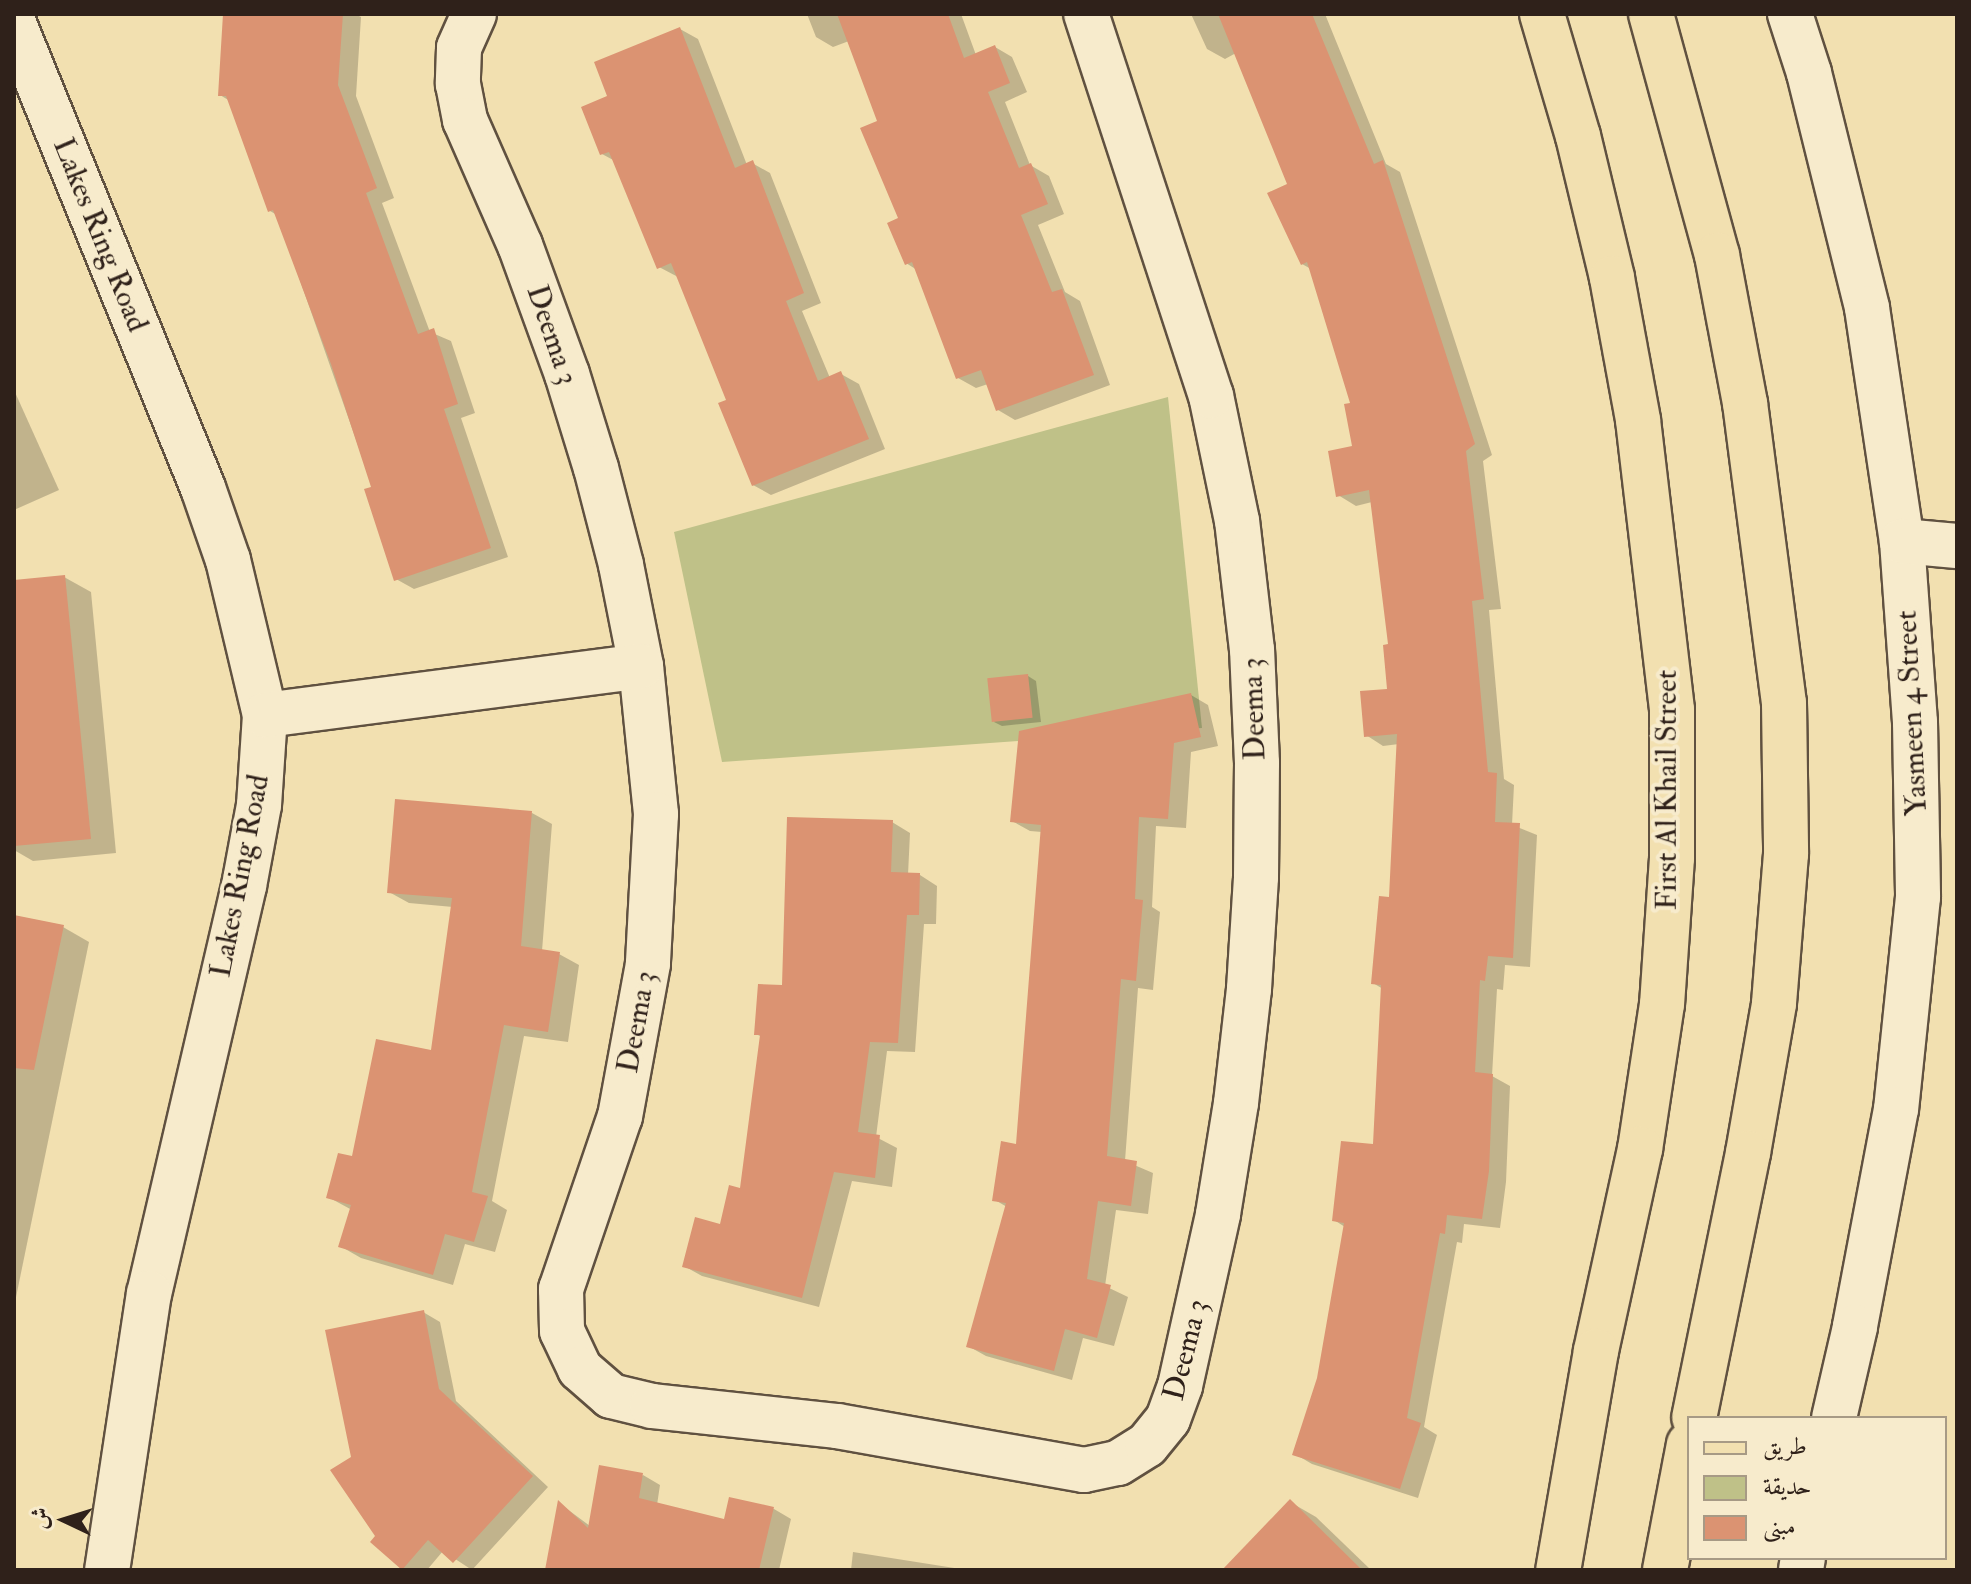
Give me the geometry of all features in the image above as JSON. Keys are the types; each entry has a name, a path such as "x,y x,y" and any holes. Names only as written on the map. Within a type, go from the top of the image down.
{"main road":[{"name":"First Al Khail Street","path":"1542,14 1578,136 1612,278 1638,420 1672,710 1672,858 1662,1004 1640,1149 1596,1351 1558,1570"},
{"path":"1651,14 1717,255 1740,373 1767,552 1784,703 1786,854 1774,1004 1748,1153 1694,1416"},
{"path":"1665,1570 1687,1454"}],"street":[{"name":"Deema 3","path":"474,14 459,48 458,84 465,120 520,245 567,374 621,565 641,666 656,814 648,964 620,1116 561,1289 562,1331 580,1369 611,1396 652,1406 837,1426 1073,1468 1118,1463 1147,1445 1168,1419 1180,1386 1218,1214 1249,989 1256,877 1257,763 1252,650 1237,521 1211,396 1086,14"},
{"name":"Yasmeen 4 Street","path":"1790,14 1809,73 1867,308 1902,541 1915,722 1918,897 1896,1109 1855,1327 1834,1416"},
{"name":"Lakes Ring Road","path":"14,24 203,488 228,560 265,715 259,805 244,886 149,1293 107,1570"},
{"path":"1902,541 1957,546"},
{"path":"265,715 641,666"}],"green space":[{"path":"1168,397 1202,728 722,762 674,532"}],"building":[{"path":"223,14 343,14 338,85 377,188 366,193 418,334 434,328 458,404 444,409 491,548 394,581 364,489 371,487 331,364 273,210 268,212 226,96 218,96"},
{"path":"837,14 948,14 964,58 995,45 1010,83 988,92 1019,168 1031,163 1048,204 1021,215 1052,292 1062,289 1094,375 996,411 981,370 956,379 912,262 905,265 887,223 898,218 860,128 877,121"},
{"path":"1218,14 1312,14 1374,164 1383,160 1475,444 1466,451 1484,599 1472,601 1488,772 1497,773 1495,822 1520,823 1513,958 1488,956 1485,981 1480,980 1475,1072 1493,1074 1489,1171 1482,1219 1447,1215 1445,1234 1440,1233 1407,1418 1421,1423 1400,1489 1292,1455 1317,1378 1344,1223 1332,1221 1341,1141 1373,1144 1381,985 1371,984 1379,896 1389,897 1397,734 1364,737 1360,691 1387,689 1383,645 1388,644 1369,490 1336,497 1328,451 1352,446 1344,404 1350,403 1307,262 1301,265 1267,193 1287,184"},
{"path":"680,27 735,168 753,160 804,293 786,301 818,381 841,371 869,439 752,486 718,403 726,400 671,263 657,269 609,152 600,155 581,107 607,96 594,62"},
{"path":"65,575 91,839 14,846 14,580"},
{"path":"1028,674 1033,718 992,722 987,678"},
{"path":"1191,693 1201,737 1174,743 1168,819 1139,817 1135,899 1143,900 1136,981 1121,979 1107,1156 1137,1161 1131,1206 1098,1201 1087,1279 1111,1285 1097,1338 1065,1329 1054,1371 966,1347 1006,1203 992,1201 1001,1141 1016,1144 1041,825 1010,822 1019,731"},
{"path":"395,799 532,811 521,946 560,952 548,1032 504,1025 472,1192 488,1196 474,1242 445,1234 433,1275 338,1247 351,1205 326,1198 338,1153 352,1156 376,1039 431,1050 452,898 387,893"},
{"path":"787,817 893,820 891,872 920,873 919,915 907,915 898,1043 870,1042 858,1132 880,1135 875,1178 834,1172 802,1298 682,1267 695,1217 720,1224 729,1185 740,1188 760,1035 754,1035 758,984 782,985"},
{"path":"14,915 64,925 34,1070 14,1068"},
{"path":"424,1310 439,1389 533,1476 453,1563 428,1540 402,1570 370,1542 375,1536 330,1470 351,1457 325,1330"},
{"path":"599,1465 643,1473 639,1498 724,1519 729,1497 774,1507 759,1570 545,1570 558,1500 588,1528"},
{"path":"1290,1499 1362,1570 1222,1570"}]}
